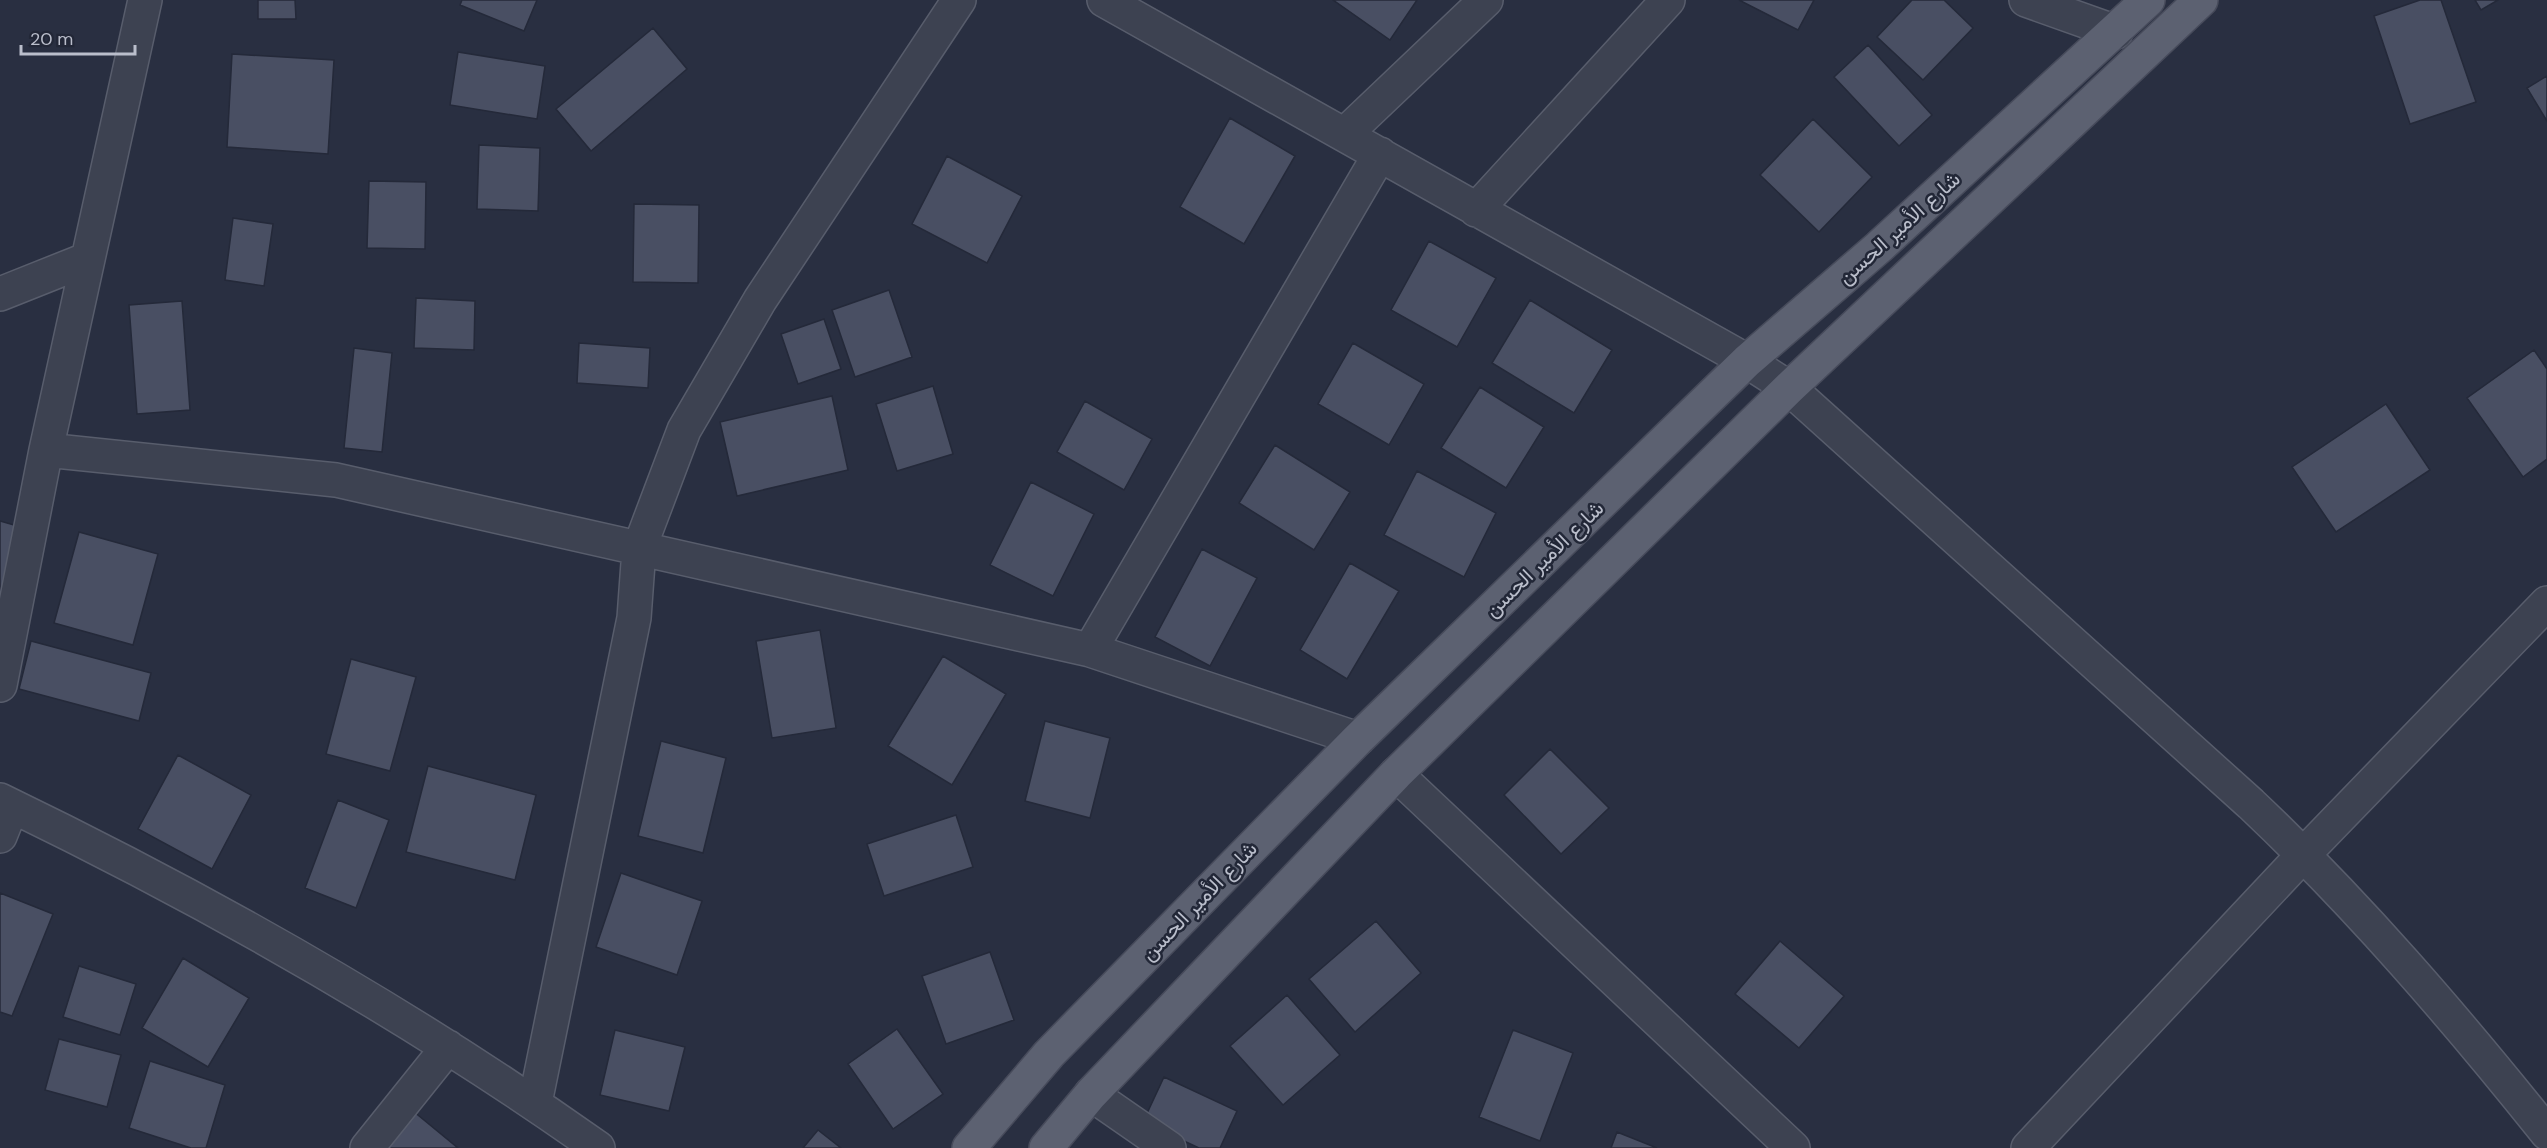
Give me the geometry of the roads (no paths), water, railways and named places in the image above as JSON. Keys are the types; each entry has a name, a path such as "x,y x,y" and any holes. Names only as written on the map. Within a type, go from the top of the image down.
{"main road":[{"name":"شارع الأمير الحسن","path":"969,1148 1049,1054 1358,739 1748,361 1879,247 2116,32 2148,0"},
{"name":"شارع الأمير الحسن","path":"1046,1148 1091,1094 1396,774 1789,388 2201,0"}],"street":[{"path":"0,685 45,450 145,0"},
{"path":"535,1103 634,618 639,549 684,430 749,320 959,0"},
{"path":"1104,0 1748,361 1789,388 2234,788 2304,854 2460,1025 2547,1133"},
{"path":"1345,134 1486,0"},
{"path":"1476,210 1668,0"},
{"path":"2026,0 2116,32"},
{"path":"1090,650 1380,154"},
{"path":"0,294 88,259"},
{"path":"45,450 336,480 1090,650 1358,739"},
{"path":"2028,1148 2304,854 2547,603"},
{"path":"1396,774 1792,1148"},
{"path":"0,836 6,803 231,919 448,1047 535,1103 598,1148"},
{"path":"367,1148 448,1047"},
{"path":"1091,1094 1169,1148"}]}
